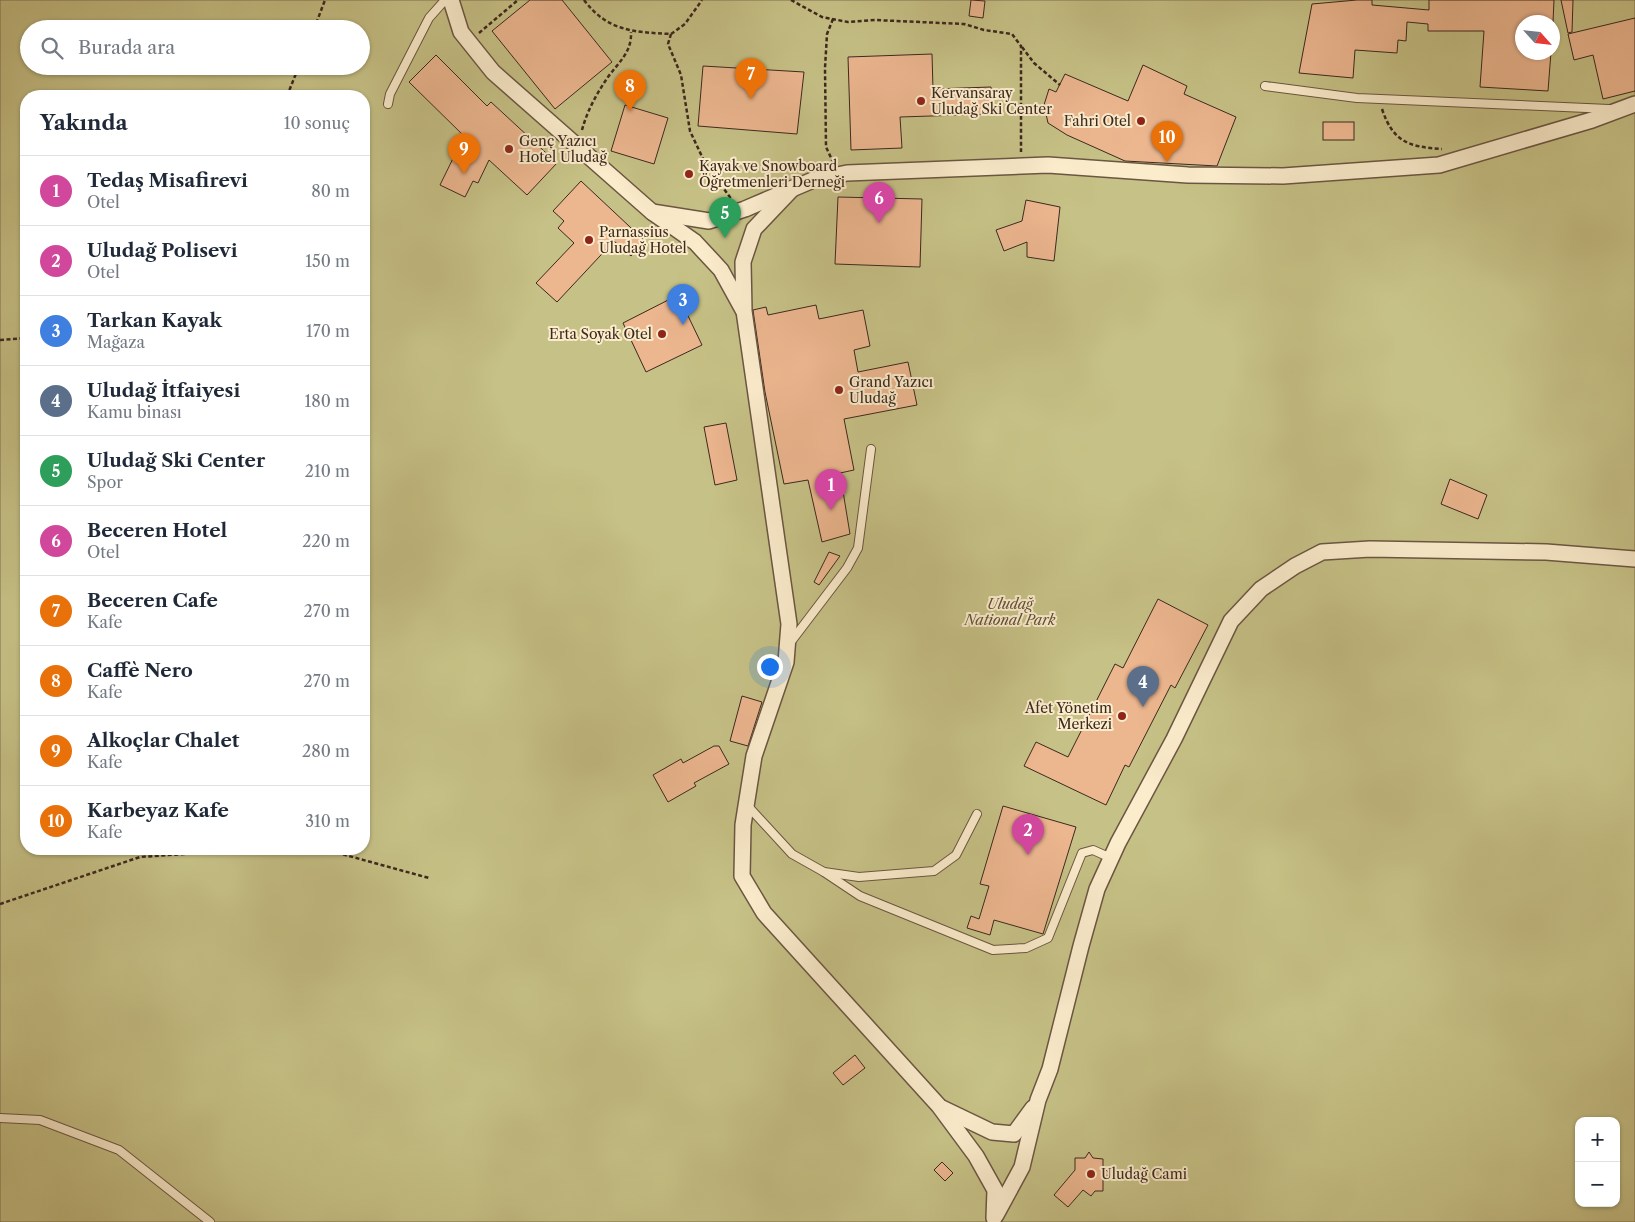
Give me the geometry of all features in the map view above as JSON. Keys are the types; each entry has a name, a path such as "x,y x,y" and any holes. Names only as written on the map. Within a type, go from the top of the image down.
{"street":[{"path":"452,0 461,32 493,72 652,212 695,242 721,270 744,311"},
{"path":"652,212 709,221 740,211 793,188 839,175 1048,165 1188,175 1283,176 1439,165 1592,120 1629,106"},
{"path":"793,188 754,229 743,262 744,311 789,624 786,662 754,756 743,825 742,876 764,913 939,1106 976,1156 995,1190 993,1220"},
{"path":"993,1220 1022,1167 1038,1100 1050,1069 1080,946 1097,889 1231,621 1261,589 1296,566 1322,552 1370,549 1546,552 1635,559"},
{"path":"939,1106 992,1132 1014,1134 1038,1100"}],"lane":[{"path":"388,104 390,94 429,18 445,0"},
{"path":"1265,86 1378,99 1532,107 1629,106"},
{"path":"787,647 847,568 858,548 871,449"},
{"path":"746,804 792,854 824,872 860,896 993,950 1026,948 1048,938 1082,853 1092,850 1111,858"},
{"path":"824,872 859,877 934,871 956,855 976,814"},
{"path":"0,1118 40,1120 119,1150 210,1222"}],"path":[{"path":"317,20 325,0"},
{"path":"469,42 518,0"},
{"path":"584,0 594,12 621,30 671,34"},
{"path":"702,0 685,24 671,34 668,44 681,75 690,131 705,163 740,211"},
{"path":"791,0 822,17 848,22 875,20 964,24 984,30 1012,34 1034,63 1060,84"},
{"path":"833,19 827,34 824,68 826,147 839,175"},
{"path":"581,149 582,129 590,107 608,76 626,56 632,41 631,32"},
{"path":"1021,46 1021,166"},
{"path":"289,90 295,75"},
{"path":"1378,99 1392,132 1405,143 1422,148 1447,149"},
{"path":"0,340 20,338"},
{"path":"0,904 140,857 170,855"},
{"path":"345,855 429,878"}],"green space":[{"name":"Uludağ National Park","path":"0,0 1635,0 1635,1222 0,1222"}],"building":[{"path":"530,0 562,0 612,62 555,109 492,31"},
{"path":"971,0 985,1 983,18 969,16"},
{"path":"1372,0 1372,5 1429,10 1429,0 1554,0 1553,15 1515,15 1515,60 1550,60 1548,91 1480,87 1484,31 1428,31 1428,24 1407,22 1406,41 1398,40 1397,53 1355,50 1353,78 1299,73 1312,4"},
{"path":"1561,0 1573,0 1572,32 1568,33"},
{"path":"1635,18 1635,91 1603,99 1593,55 1574,60 1568,34"},
{"name":"Kervansaray Uludağ Ski Center","path":"932,54 933,89 991,87 992,114 900,117 902,148 851,150 848,57"},
{"path":"436,55 487,106 491,102 557,163 527,195 489,160 478,183 473,181 465,197 440,185 464,136 409,82"},
{"name":"Fahri Otel","path":"1143,65 1187,86 1184,94 1236,117 1217,166 1125,161 1067,135 1048,123 1044,105 1049,89 1056,92 1065,74 1128,101"},
{"path":"703,66 804,72 797,134 698,126"},
{"path":"625,105 668,118 654,164 611,151"},
{"path":"1323,122 1354,122 1354,140 1323,140"},
{"name":"Parnassius Uludağ Hotel","path":"581,181 645,241 631,256 614,241 557,302 536,283 574,243 558,228 564,221 553,211"},
{"path":"838,197 922,199 920,267 835,264"},
{"path":"1026,200 1060,207 1054,261 1027,257 1027,242 1004,251 996,230 1022,221"},
{"name":"Erta Soyak Otel","path":"678,295 702,345 646,372 623,323"},
{"name":"Grand Yazıcı Uludağ","path":"816,305 819,319 863,310 870,346 854,350 858,372 908,362 917,405 844,419 854,470 840,473 850,534 822,542 808,480 784,484 765,392 753,310 766,307 768,315"},
{"path":"726,423 737,480 715,485 704,427"},
{"path":"1450,479 1487,495 1478,519 1441,504"},
{"path":"829,552 840,556 819,585 814,582"},
{"path":"1158,599 1208,625 1175,688 1171,685 1129,767 1125,765 1106,805 1024,766 1036,742 1068,757 1115,664 1123,668"},
{"path":"742,696 762,702 748,746 730,741"},
{"path":"714,746 719,746 729,764 694,783 696,786 668,802 653,775 681,759 683,763"},
{"path":"1003,806 1076,827 1043,934 994,920 990,935 967,928 971,916 979,919 989,886 980,884"},
{"path":"855,1055 865,1068 843,1085 833,1073"},
{"name":"Uludağ Cami","path":"1089,1152 1093,1158 1103,1159 1103,1168 1110,1173 1103,1179 1103,1191 1095,1191 1091,1196 1083,1190 1068,1207 1054,1195 1075,1170 1075,1158 1085,1158"},
{"path":"942,1162 953,1173 945,1181 934,1170"}],"place":[{"name":"Beceren Cafe","path":"751,99"},
{"name":"Kervansaray Uludağ Ski Center","path":"921,101"},
{"name":"Caffè Nero","path":"630,111"},
{"name":"Fahri Otel","path":"1141,121"},
{"name":"Genç Yazıcı Hotel Uludağ","path":"509,149"},
{"name":"Karbeyaz Kafe","path":"1167,162"},
{"name":"Alkoçlar Chalet","path":"464,174"},
{"name":"Kayak ve Snowboard Öğretmenleri Derneği","path":"689,174"},
{"name":"Beceren Hotel","path":"879,223"},
{"name":"Uludağ Ski Center","path":"725,238"},
{"name":"Parnassius Uludağ Hotel","path":"589,240"},
{"name":"Tarkan Kayak","path":"683,325"},
{"name":"Erta Soyak Otel","path":"662,334"},
{"name":"Grand Yazıcı Uludağ","path":"839,390"},
{"name":"Tedaş Misafirevi","path":"831,510"},
{"name":"Uludağ İtfaiyesi","path":"1143,707"},
{"name":"Afet Yönetim Merkezi","path":"1122,716"},
{"name":"Uludağ Polisevi","path":"1028,855"},
{"name":"Uludağ Cami","path":"1091,1174"}]}
